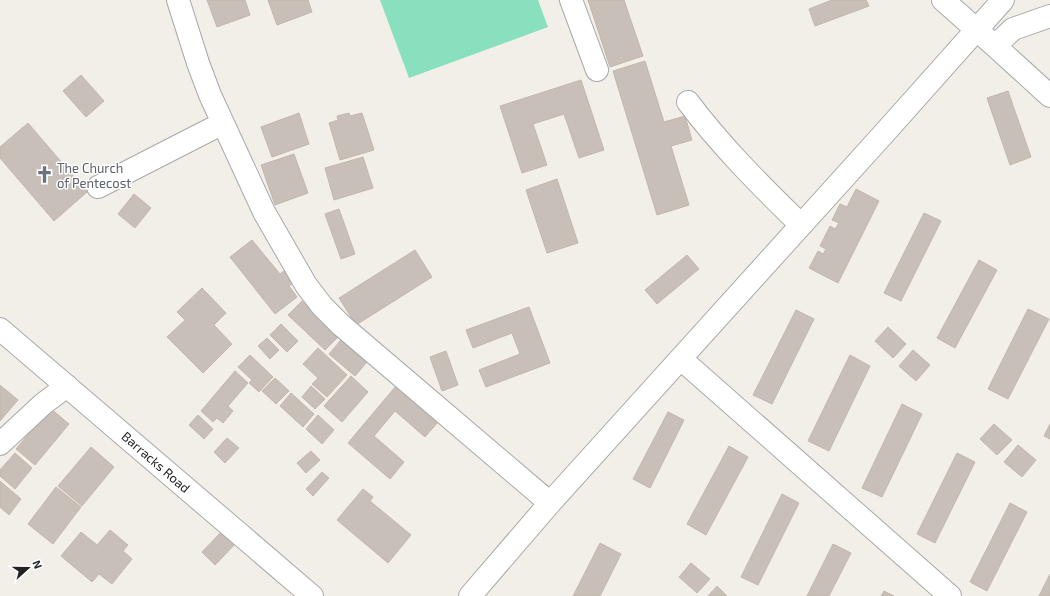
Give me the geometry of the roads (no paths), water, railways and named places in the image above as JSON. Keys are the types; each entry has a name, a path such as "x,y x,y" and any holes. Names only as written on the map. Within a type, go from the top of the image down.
{"street":[{"path":"178,0 210,95 264,212 306,285 322,306 341,325 550,503"},
{"path":"571,0 597,70"},
{"path":"943,0 1050,96"},
{"path":"470,596 550,503 1003,0"},
{"path":"996,46 1014,29 1050,16"},
{"path":"688,102 704,123 761,185 801,225"},
{"path":"98,187 223,123"},
{"name":"Barracks Road","path":"0,328 312,596"},
{"path":"681,359 950,596"},
{"path":"0,444 43,404 67,386"}],"place":[{"name":"The Church of Pentecost","path":"44,175"}]}
